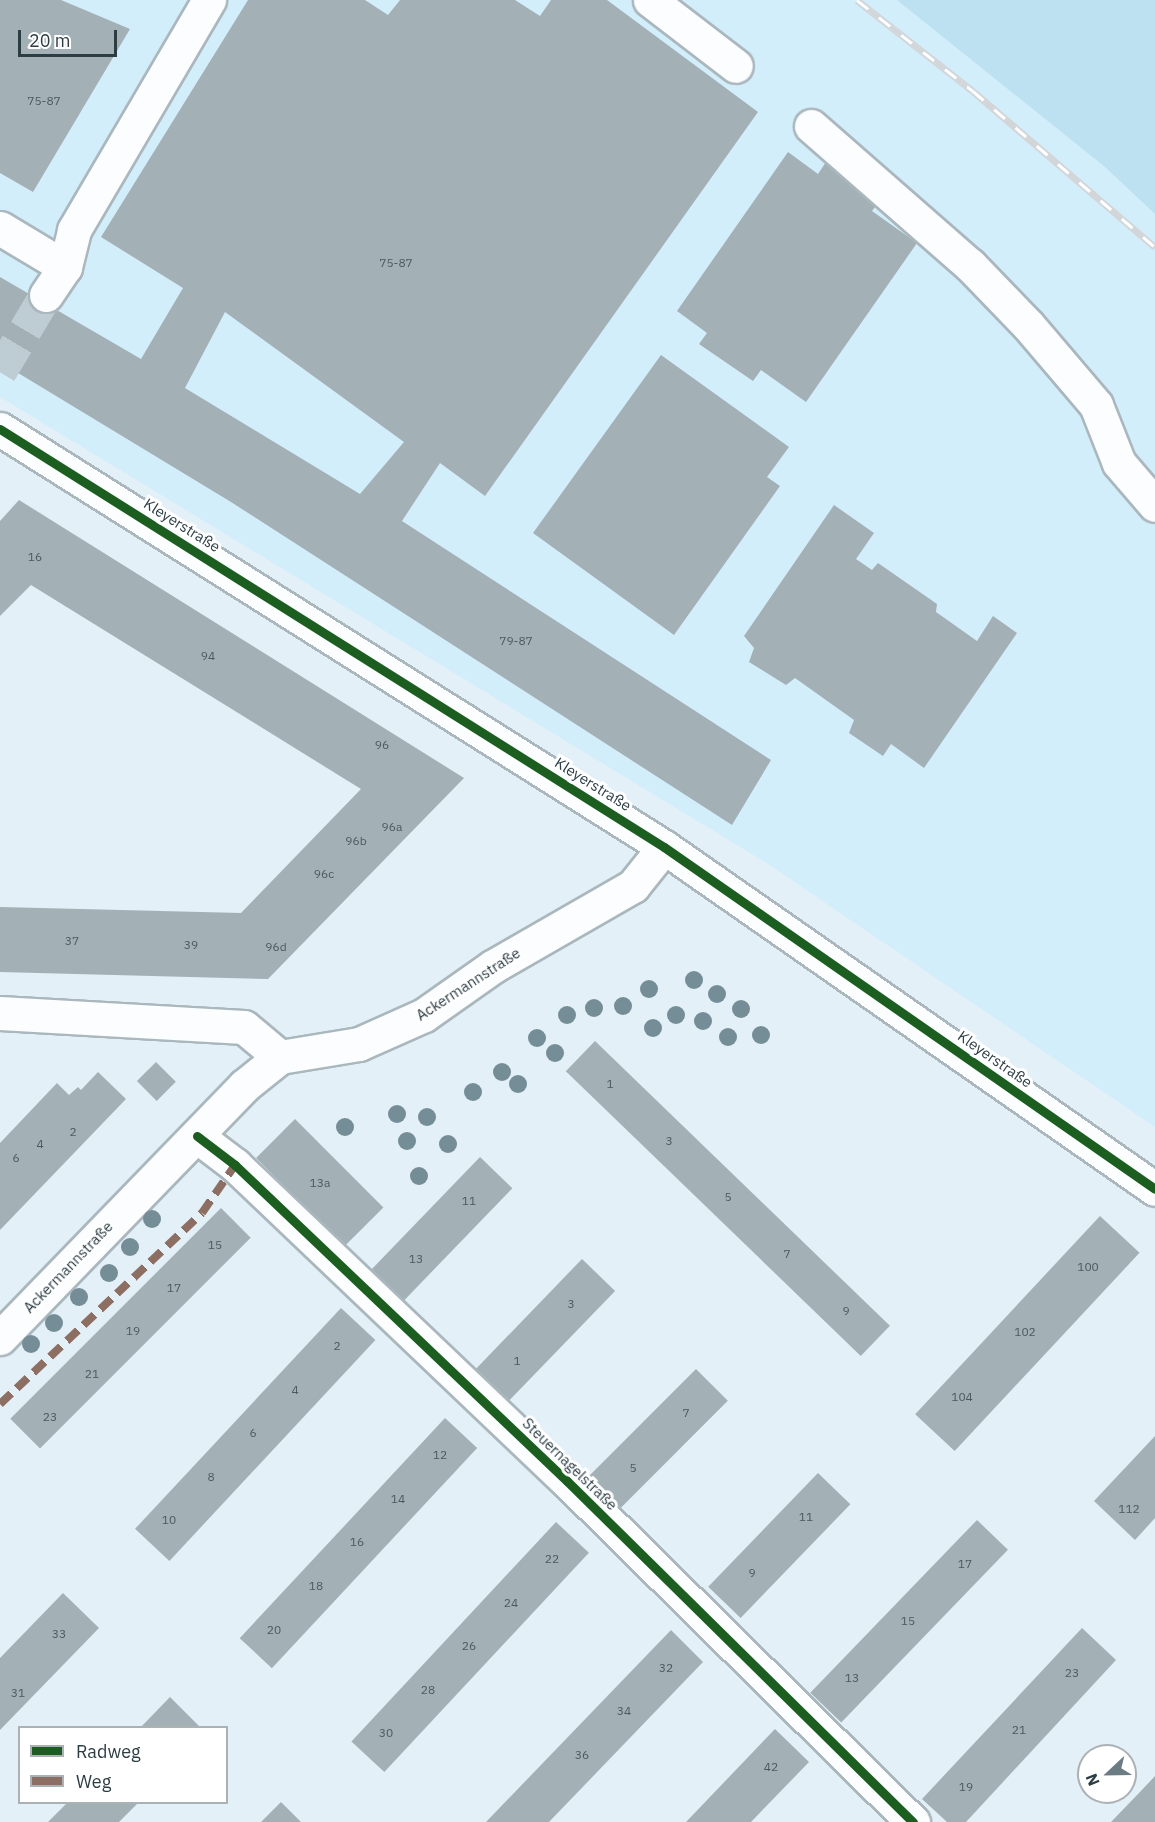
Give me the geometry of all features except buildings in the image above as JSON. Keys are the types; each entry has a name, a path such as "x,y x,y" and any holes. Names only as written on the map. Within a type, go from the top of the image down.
{"street":[{"path":"46,295 65,267 74,230 209,0"},
{"path":"650,0 736,66"},
{"path":"811,126 970,265 1028,325 1096,405 1119,463 1155,505"},
{"path":"0,228 65,267"},
{"name":"Kleyerstraße","path":"0,429 664,847 1155,1189"},
{"name":"Ackermannstraße","path":"0,1338 244,1086 280,1056 359,1044 424,1015 492,967 633,886 664,847"},
{"path":"0,1013 244,1027 280,1056"},
{"name":"Steuernagelstraße","path":"197,1136 235,1165 567,1481 913,1822"}],"shaded area":[{"path":"0,0 1155,0 1155,1127 768,864 0,397"},
{"path":"897,0 1155,0 1155,214 1105,167"}],"tunnel":[{"path":"0,372 46,295"}],"railway":[{"path":"857,0 973,91 1155,247"}],"marked path":[{"path":"0,1404 202,1213 235,1165"}],"cycle path":[{"path":"0,429 664,847 1155,1189"},
{"path":"197,1136 235,1165 567,1481 913,1822"}]}
